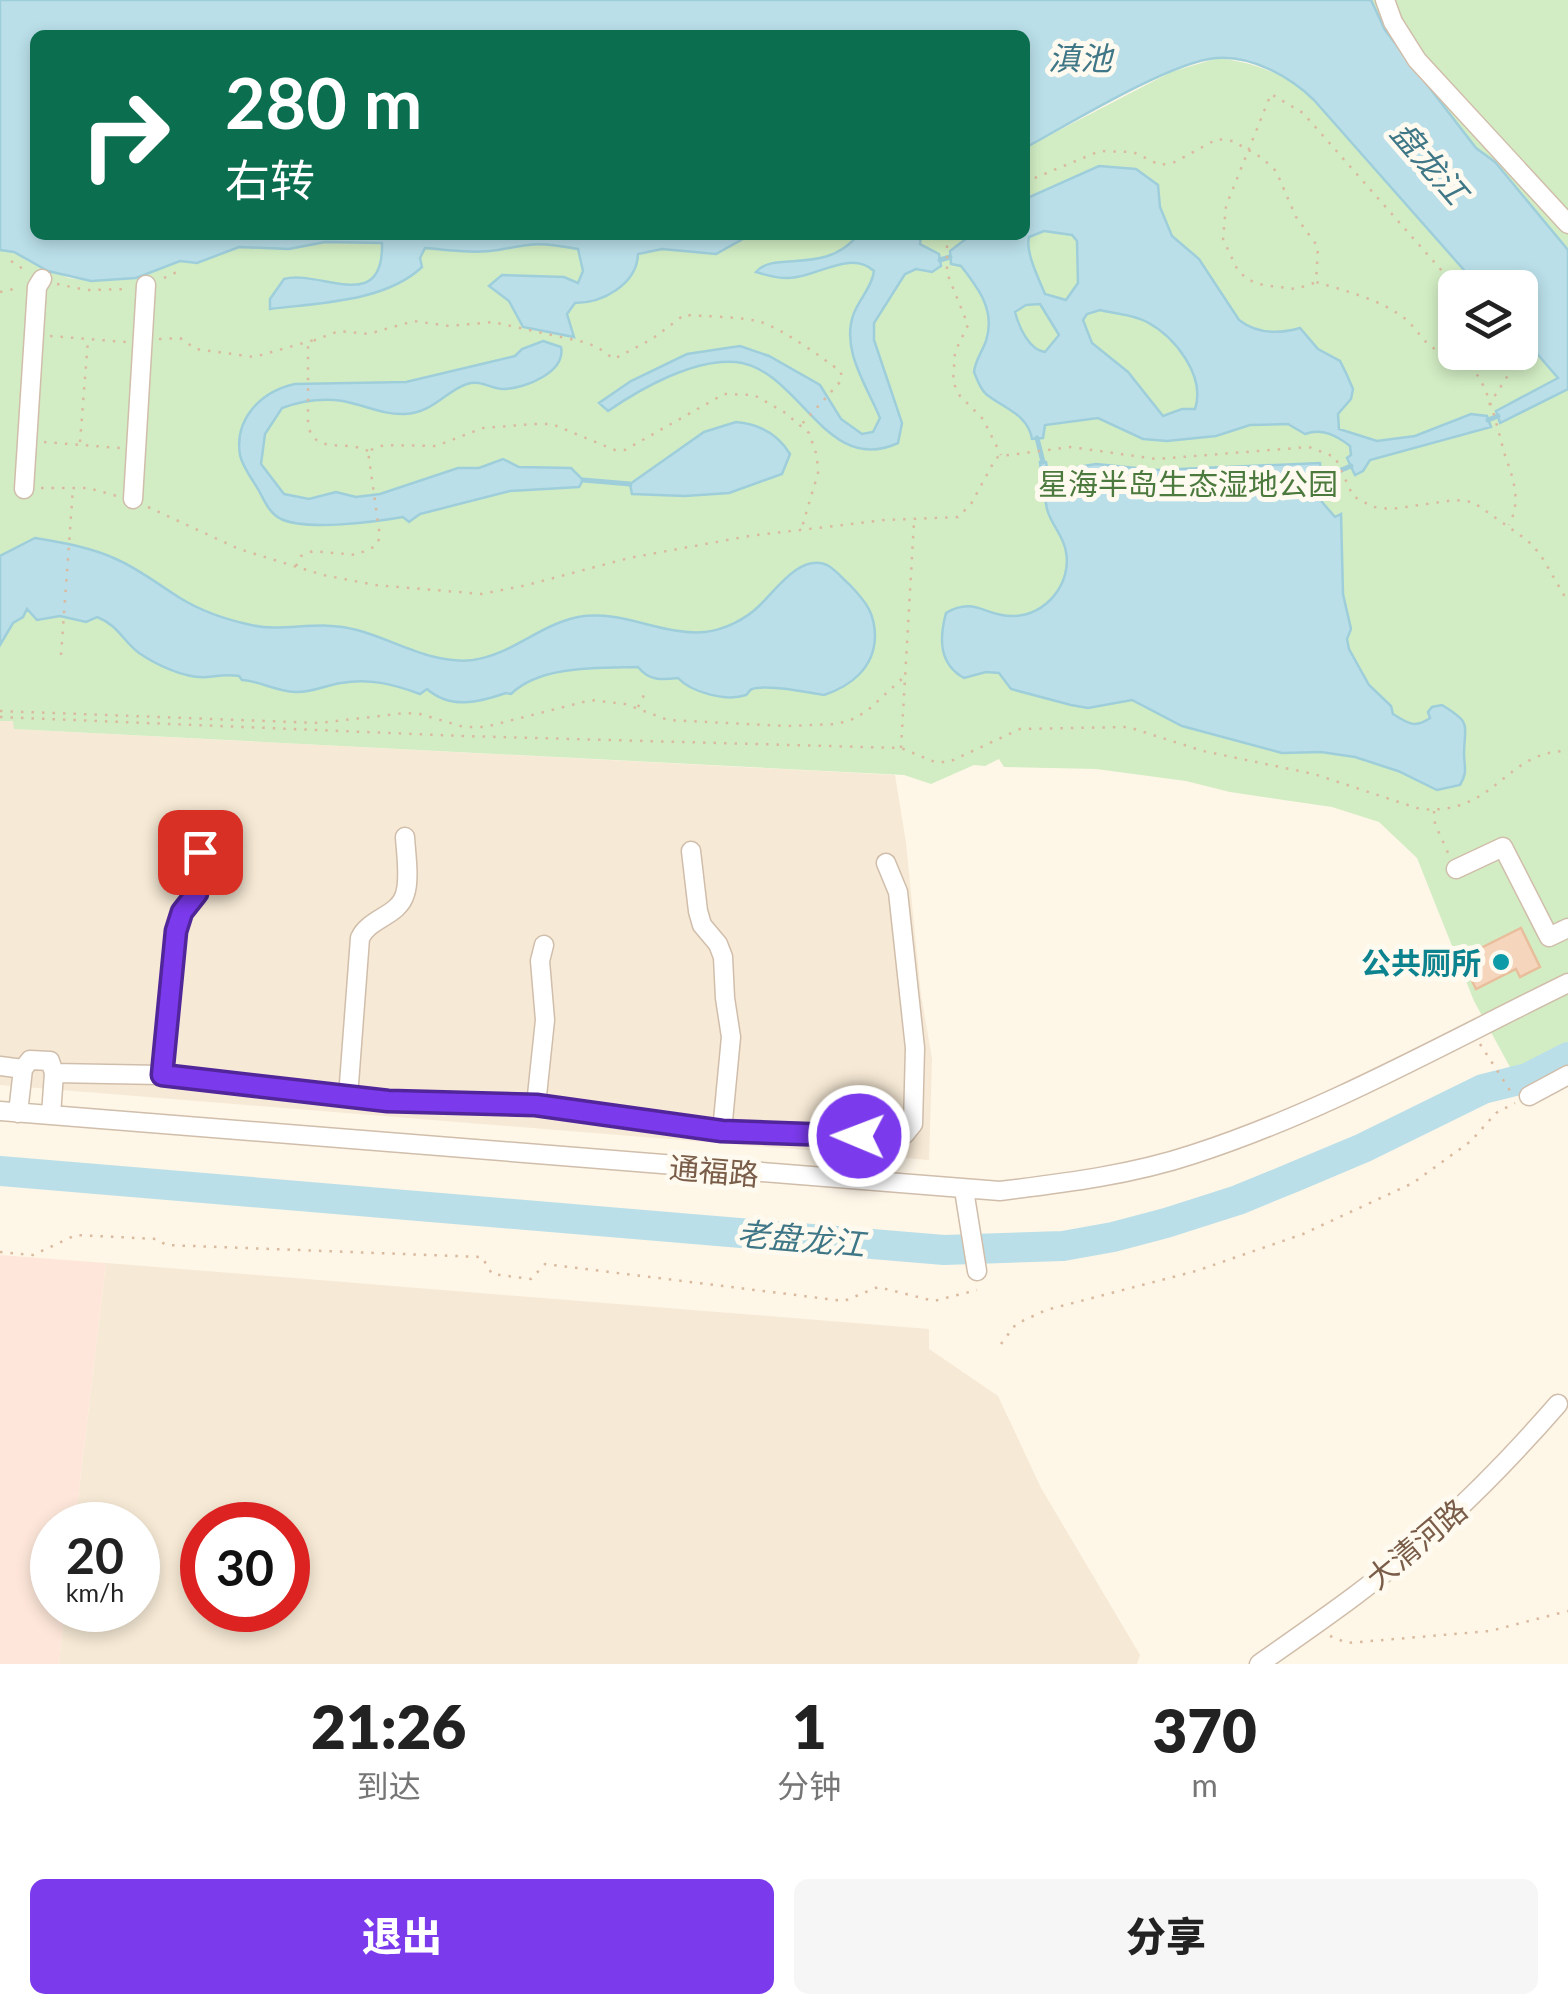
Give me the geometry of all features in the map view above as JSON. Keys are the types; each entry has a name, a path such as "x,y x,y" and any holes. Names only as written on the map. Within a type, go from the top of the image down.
{"street":[{"path":"1385,0 1393,22 1417,60 1568,224"},
{"path":"24,490 37,287 42,279"},
{"path":"132,499 146,285"},
{"path":"348,1097 360,938 365,927 398,906 406,893 405,838"},
{"path":"1456,869 1503,846 1550,937 1568,928"},
{"path":"691,851 702,925 723,957 731,1037 722,1131"},
{"path":"162,1075 176,931 182,912 197,893 200,852"},
{"path":"54,1073 162,1075 348,1097 536,1105 722,1131 905,1134 913,1124 915,1048 898,892 886,863"},
{"path":"536,1105 545,1020 541,987 544,945"},
{"name":"通福路","path":"9,1112 1000,1191 1124,1173 1192,1155 1331,1100 1568,983"},
{"path":"9,1112 23,1068 30,1060 50,1061 54,1073 50,1115"},
{"path":"0,1066 23,1068"},
{"path":"1529,1096 1568,1075"},
{"path":"964,1190 980,1279"},
{"name":"大清河路","path":"1260,1664 1426,1539 1502,1468 1558,1404"}],"path":[{"path":"1030,180 1100,151 1134,152 1160,165 1175,162 1217,140 1233,141 1248,150 1276,171 1296,217 1313,236 1318,247 1316,282 1310,287 1263,285 1238,271 1223,240 1222,223 1248,150 1270,94 1303,112 1441,270"},
{"path":"946,240 947,266 968,325 954,352 953,382 960,396 983,419 1002,456"},
{"path":"11,261 42,279 86,290 146,285 179,271"},
{"path":"1316,282 1357,294 1407,320 1432,348 1458,359 1475,372 1517,492 1517,508 1508,527"},
{"path":"800,426 841,380 840,372 818,354 766,324 751,320 684,315 652,340 614,359 598,346 493,322 449,326 414,321 368,334 339,331 308,346 308,424 316,442 368,451 384,444 436,446 483,428 552,424 625,450 724,394 754,396 784,412 800,426 809,433 818,474 802,528"},
{"path":"34,334 143,343 180,338 196,349 254,357 304,340 316,340"},
{"path":"80,445 88,339"},
{"path":"1489,405 1511,370"},
{"path":"27,440 136,450"},
{"path":"24,490 73,488 132,499 239,549 296,566 375,585 482,594 629,558 802,528 958,517 971,504 996,458 1002,456 1053,449 1104,450 1156,460 1309,447 1336,457 1353,496 1373,507 1473,502 1540,554 1568,600"},
{"path":"296,566 300,556 313,551 356,555 376,546 380,537 368,451"},
{"path":"61,655 73,488"},
{"path":"901,748 914,520"},
{"path":"0,714 319,723 405,713 464,727 485,727 591,700 609,700 685,722 837,724 868,712 905,676"},
{"path":"636,709 646,690"},
{"path":"20,712 20,719"},
{"path":"0,714 20,719 463,736 901,748 935,762 949,762 1020,729 1128,727 1204,750 1314,774 1420,809 1434,810 1465,805 1486,794 1526,762 1544,754 1568,751"},
{"path":"463,736 464,727"},
{"path":"1434,810 1440,838 1456,869"},
{"path":"1002,1344 1016,1324 1046,1310 1196,1270 1285,1240 1413,1183 1471,1141 1496,1113 1518,1102 1472,1031"},
{"path":"0,1252 33,1255 76,1236 157,1239 166,1245 482,1257 492,1274 531,1280 546,1264 844,1301 878,1288 934,1300 980,1279"},
{"path":"1310,1628 1347,1644 1490,1631 1568,1612"}],"shaded area":[{"path":"0,721 14,721 14,729 895,775 932,1059 929,1160 0,1085"},
{"path":"0,1255 106,1263 78,1502 30,1502 30,1632 63,1632 59,1664 0,1664"},
{"path":"106,1263 929,1329 929,1349 998,1396 1041,1488 1140,1655 1137,1664 59,1664 63,1632 160,1632 160,1502 78,1502"}],"green space":[{"path":"1371,0 1568,0 1568,250 1495,162 1476,148 1385,30"},
{"name":"星海半岛生态湿地公园","path":"1218,58 1267,70 1310,96 1464,270 1438,270 1438,370 1538,370 1538,355 1568,389 1568,1057 1517,1080 1474,1001 1417,858 1379,822 1332,807 1096,769 1004,767 999,759 931,784 904,775 14,729 13,721 0,721 0,250 14,252 69,278 91,281 136,278 180,261 197,263 239,247 289,249 325,242 467,251 543,242 638,254 662,249 716,254 741,240 1030,240 1030,145 1171,72"}],"water":[{"path":"0,0 1371,0 1385,30 1476,148 1495,162 1568,250 1568,389 1500,423 1496,411 1558,378 1538,355 1538,270 1464,270 1314,100 1293,83 1243,60 1216,58 1196,62 1120,96 1030,145 1030,30 30,30 30,240 741,240 716,254 662,249 638,254 632,274 617,290 597,300 575,303 567,314 574,337 523,327 509,301 489,286 502,275 564,277 578,283 583,271 578,249 555,245 480,252 425,248 420,258 422,267 389,287 350,299 270,309 270,299 284,279 347,285 373,278 380,265 382,243 325,242 289,249 239,247 197,263 180,261 136,278 91,281 48,271 14,252 0,250"},
{"path":"1099,166 1136,169 1158,185 1160,207 1172,236 1199,259 1239,320 1268,332 1300,328 1318,349 1340,361 1353,389 1351,399 1338,414 1339,429 1377,441 1415,436 1471,414 1487,416 1491,427 1370,460 1355,475 1347,458 1351,455 1350,446 1329,434 1305,434 1288,424 1250,425 1216,436 1167,441 1143,439 1098,418 1045,425 1043,438 1032,439 1026,423 986,394 974,372 986,341 989,319 979,291 961,266 951,264 950,251 964,240 1028,240 1045,294 1066,300 1078,283 1077,241 1072,235 1044,231 1030,237 1030,197","holes":["1040,304 1059,335 1045,352 1030,342 1015,312 1026,305","1100,310 1136,317 1168,337 1192,371 1197,396 1195,409 1163,416 1128,372 1092,343 1083,320 1087,314"]},
{"path":"853,240 920,240 920,244 939,254 941,266 932,272 916,269 905,274 874,323 874,340 902,423 898,443 873,450 851,446 832,434 778,382 758,369 736,362 685,370 608,411 599,403 631,381 687,354 740,346 769,356 820,385 841,419 862,434 873,432 880,418 857,367 850,340 854,313 874,271 866,265 847,263 792,278 756,272 775,263 831,255"},
{"path":"543,341 561,347 561,356 551,371 523,386 505,389 467,384 424,410 405,414 335,400 282,408 265,434 261,464 284,494 309,499 336,492 356,497 380,494 458,468 479,468 503,459 519,467 571,468 583,480 579,487 510,491 420,514 409,522 403,517 307,524 293,523 273,513 243,464 239,442 246,418 262,400 283,388 295,384 406,382 515,356"},
{"path":"736,422 767,431 780,441 790,454 782,474 729,493 632,494 630,484 704,432"},
{"path":"1040,462 1046,462 1049,481 1078,467 1096,464 1156,470 1320,463 1322,502 1335,517 1341,514 1343,594 1351,629 1349,649 1369,685 1391,706 1393,714 1411,724 1420,723 1430,718 1428,712 1432,707 1442,705 1462,720 1465,769 1460,785 1437,790 1398,771 1355,757 1321,752 1282,753 1182,726 1132,700 1088,708 1011,689 999,673 964,678 956,672 943,650 946,613 965,606 1004,615 1025,615 1046,604 1061,586 1066,552 1047,509"},
{"path":"35,538 106,555 133,567 188,603 233,620 276,628 343,627 458,661 487,657 578,617 611,617 689,632 720,629 754,611 798,569 817,563 833,569 865,603 873,621 874,648 859,674 824,695 767,687 738,697 719,696 691,688 678,678 651,677 638,667 554,673 511,694 466,702 446,700 427,689 420,694 371,682 288,691 239,676 198,677 171,670 139,653 110,624 97,617 86,622 60,616 37,620 27,609 0,645 0,556"}],"building":[{"name":"公共厕所","path":"1521,928 1540,967 1520,977 1516,969 1476,989 1461,958"}],"waterway":[{"path":"940,260 950,257"},
{"path":"1488,420 1498,416"},
{"path":"1037,438 1043,462"},
{"path":"1320,479 1351,466"},
{"path":"583,480 630,484"},
{"name":"老盘龙江","path":"0,1171 944,1250 1063,1246 1113,1237 1238,1200 1363,1148 1483,1089 1527,1078 1568,1057"}],"place":[{"name":"公共厕所","path":"1501,962"}],"route":[{"path":"200,852 197,893 182,912 176,931 162,1075 388,1101 536,1105 722,1131 859,1136"}],"water label":[{"name":"滇池","path":"1080,57"},
{"name":"盘龙江","path":"1430,162"}]}
